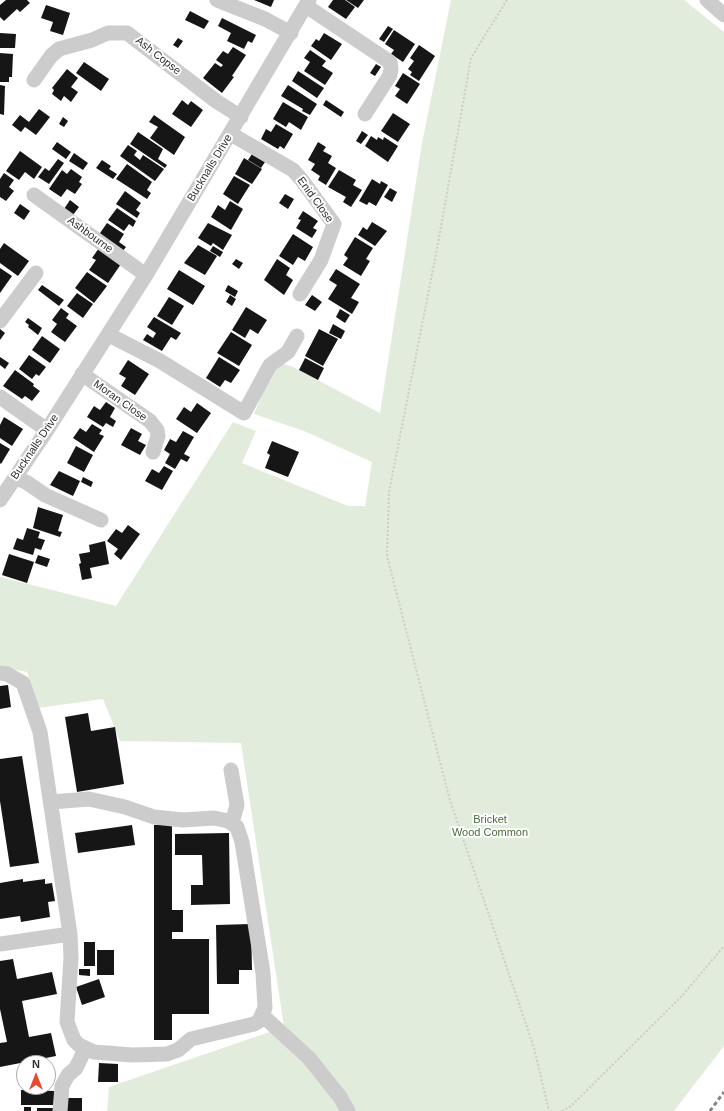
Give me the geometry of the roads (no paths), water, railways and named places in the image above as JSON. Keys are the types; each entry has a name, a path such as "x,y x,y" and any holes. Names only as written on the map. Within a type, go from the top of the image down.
{"street":[{"path":"217,0 259,16 291,32"},
{"path":"707,0 724,15"},
{"path":"308,3 386,58 391,64 390,75 365,114"},
{"name":"Bucknalls Drive","path":"0,500 47,430 146,275 308,3"},
{"name":"Ash Copse","path":"34,80 51,56 59,50 92,40 108,33 127,33 216,101 240,117"},
{"name":"Enid Close","path":"230,134 293,170 334,224 321,260 300,294"},
{"name":"Ashbourne","path":"34,195 146,275"},
{"path":"0,321 36,274"},
{"path":"109,334 160,361 244,413 270,365 288,352 297,336"},
{"name":"Moran Close","path":"82,374 150,421 157,430 158,436 153,452"},
{"path":"0,397 47,430"},
{"path":"15,478 26,482 45,495 101,520"},
{"path":"0,673 8,674 23,683 40,732 70,934 71,958 67,1022 74,1040 85,1049 105,1053 167,1054 178,1050 191,1039 254,1024 262,1015 265,1008 263,973 242,842 237,827 228,820 214,818 183,820 154,817 125,807 89,799 51,802"},
{"path":"231,770 237,805 232,823"},
{"path":"0,944 70,934"},
{"path":"262,1015 309,1058 340,1097 348,1111"},
{"path":"60,1111 62,1086 68,1075 76,1068 85,1049"}],"railway":[{"path":"710,1111 724,1092"}],"park label":[{"name":"Bricket Wood Common","path":"490,826"}]}
